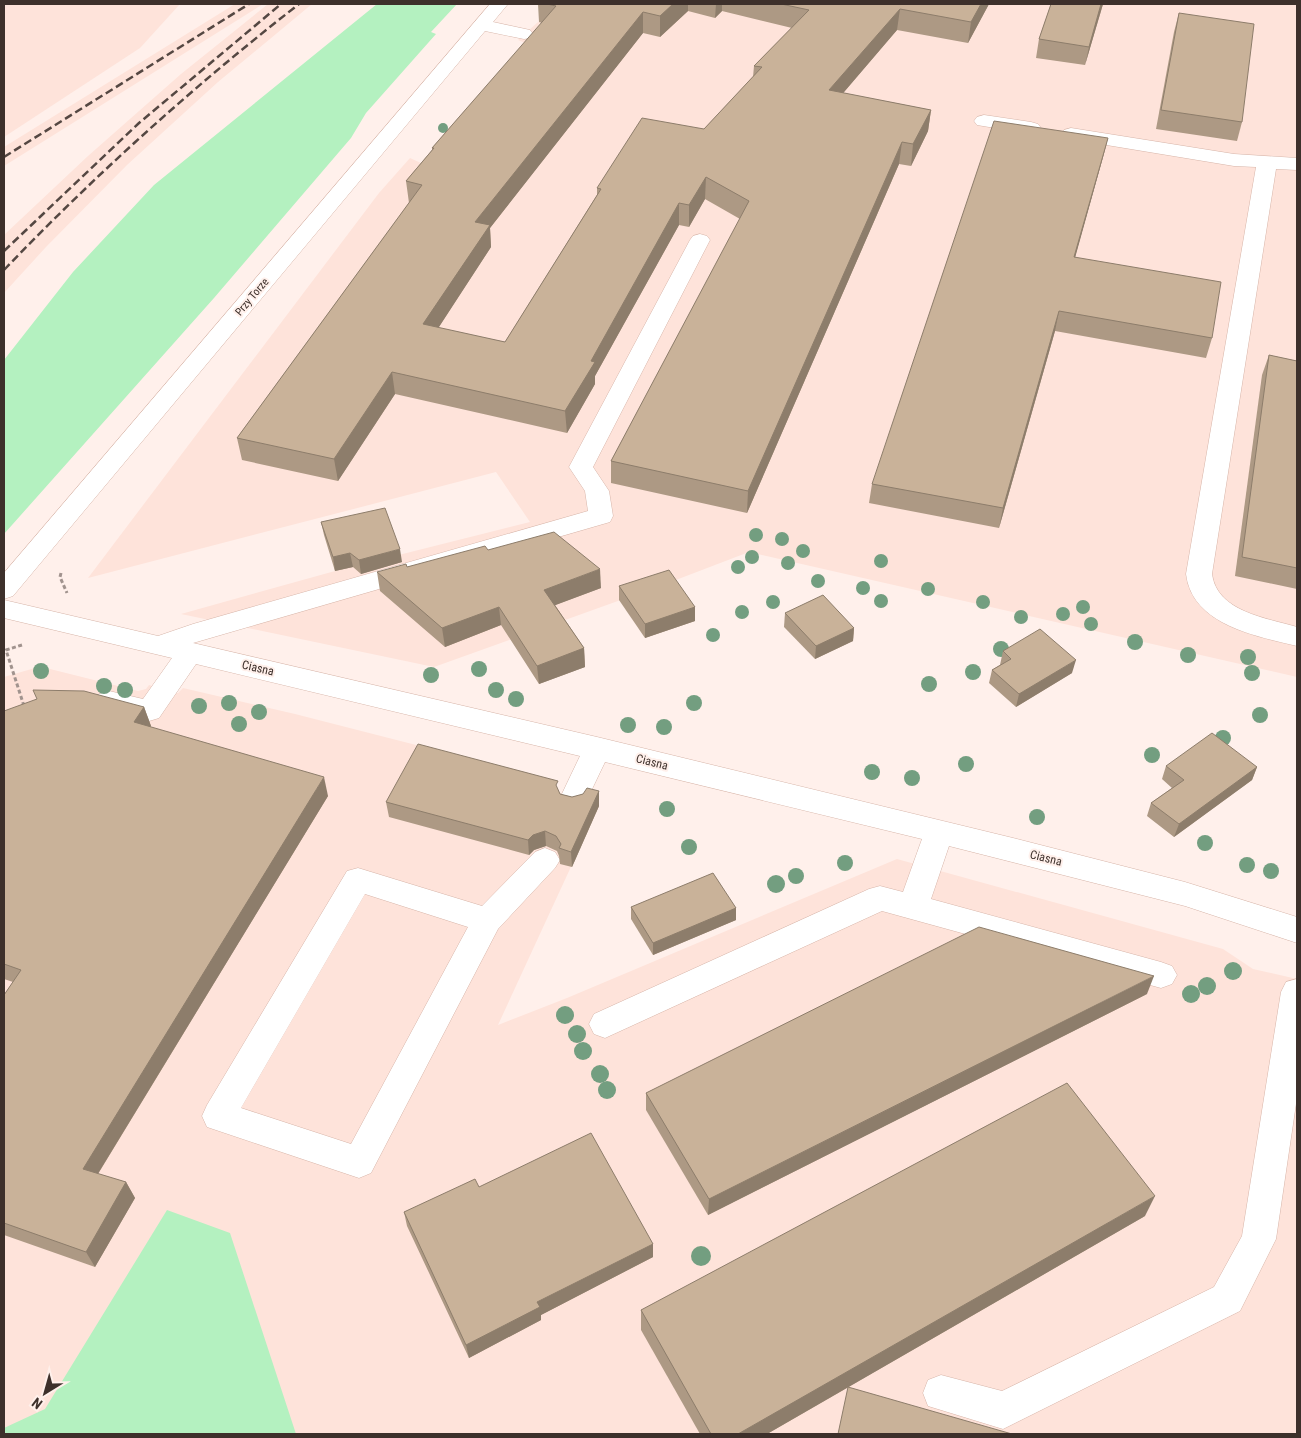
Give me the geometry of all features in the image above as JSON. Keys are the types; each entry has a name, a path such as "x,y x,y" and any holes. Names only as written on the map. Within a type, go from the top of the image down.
{"street":[{"name":"Przy Torze","path":"4,590 480,24 499,4"},
{"path":"480,24 524,34"},
{"path":"984,121 1234,160 1297,164"},
{"path":"1267,162 1199,574 1200,588 1213,604 1240,618 1297,637"},
{"path":"160,644 601,516 597,491 581,467 700,240"},
{"name":"Ciasna","path":"4,609 160,644 597,748 939,832 1185,894 1297,930"},
{"path":"87,696 149,711 190,652"},
{"path":"573,800 597,748"},
{"path":"913,907 939,832"},
{"path":"487,920 358,880 218,1116 358,1162 487,920 545,860"},
{"path":"605,1024 880,898 1161,975"},
{"path":"941,1393 1003,1410 1227,1299 1259,1239 1297,992"}],"shaded area":[{"path":"4,4 180,4 140,48 4,137"},
{"path":"235,4 263,4 4,166 4,147"},
{"path":"268,4 312,4 218,82 127,165 46,247 4,293 4,235 88,156 181,74"},
{"path":"558,4 1297,4 1297,677 749,552 434,667 181,614 335,571 530,522 496,472 88,578 379,193 410,158 434,169 538,48 518,40"},
{"path":"35,668 46,668 138,691 146,689 149,685 178,693 183,688 295,714 545,778 546,793 599,806 498,1025 567,998 897,859 1223,949 1253,969 1297,979 1297,1434 4,1434 4,677"}],"green space":[{"path":"377,4 457,4 431,32 436,34 366,113 351,138 214,298 4,534 4,360 73,272 154,185"},
{"path":"167,1210 230,1233 296,1434 4,1434 4,1428 45,1409"}],"building":[{"path":"547,4 673,4 660,16 643,12 475,222 490,225 423,324 505,342 601,189 597,188 642,118 704,129 762,67 754,66 809,10 781,4 981,4 971,22 900,9 829,90 931,110 913,144 902,142 748,491 611,461 749,201 706,177 689,205 679,203 591,361 595,362 565,411 392,372 334,459 237,438 422,185 406,181 434,148 432,148 556,6"},
{"path":"1051,4 1101,4 1089,47 1039,39"},
{"path":"1179,13 1254,24 1242,122 1161,110"},
{"path":"994,121 1108,138 1074,257 1221,282 1212,338 1059,311 1003,508 872,484"},
{"path":"1269,355 1297,361 1297,568 1242,557"},
{"path":"385,508 400,549 359,560 350,553 333,557 321,522"},
{"path":"554,532 600,569 544,590 584,648 537,666 499,607 442,628 377,572 406,564 407,567 485,546 488,550"},
{"path":"669,570 695,607 645,624 619,586"},
{"path":"823,595 854,628 816,646 785,613"},
{"path":"1040,629 1076,660 1019,694 992,670 1011,659 1003,651"},
{"path":"33,690 84,691 144,707 134,722 324,777 83,1169 126,1182 86,1252 4,1223 4,995 21,970 4,964 4,711 37,699"},
{"path":"1212,733 1257,767 1179,824 1151,803 1184,780 1166,766"},
{"path":"418,744 558,781 556,785 560,794 572,797 583,794 587,788 599,791 571,852 559,848 561,844 556,836 545,831 533,835 528,840 386,802"},
{"path":"713,873 736,908 653,943 631,907"},
{"path":"979,927 1154,976 709,1199 646,1093"},
{"path":"1067,1083 1155,1196 738,1434 711,1434 641,1310"},
{"path":"591,1133 653,1244 537,1302 540,1307 466,1345 404,1212 475,1179 479,1187"},
{"path":"848,1387 1012,1434 838,1434"}],"railway":[{"path":"4,157 249,4"},
{"path":"4,251 139,123 281,4"},
{"path":"4,270 110,165 184,99 299,4"}]}
